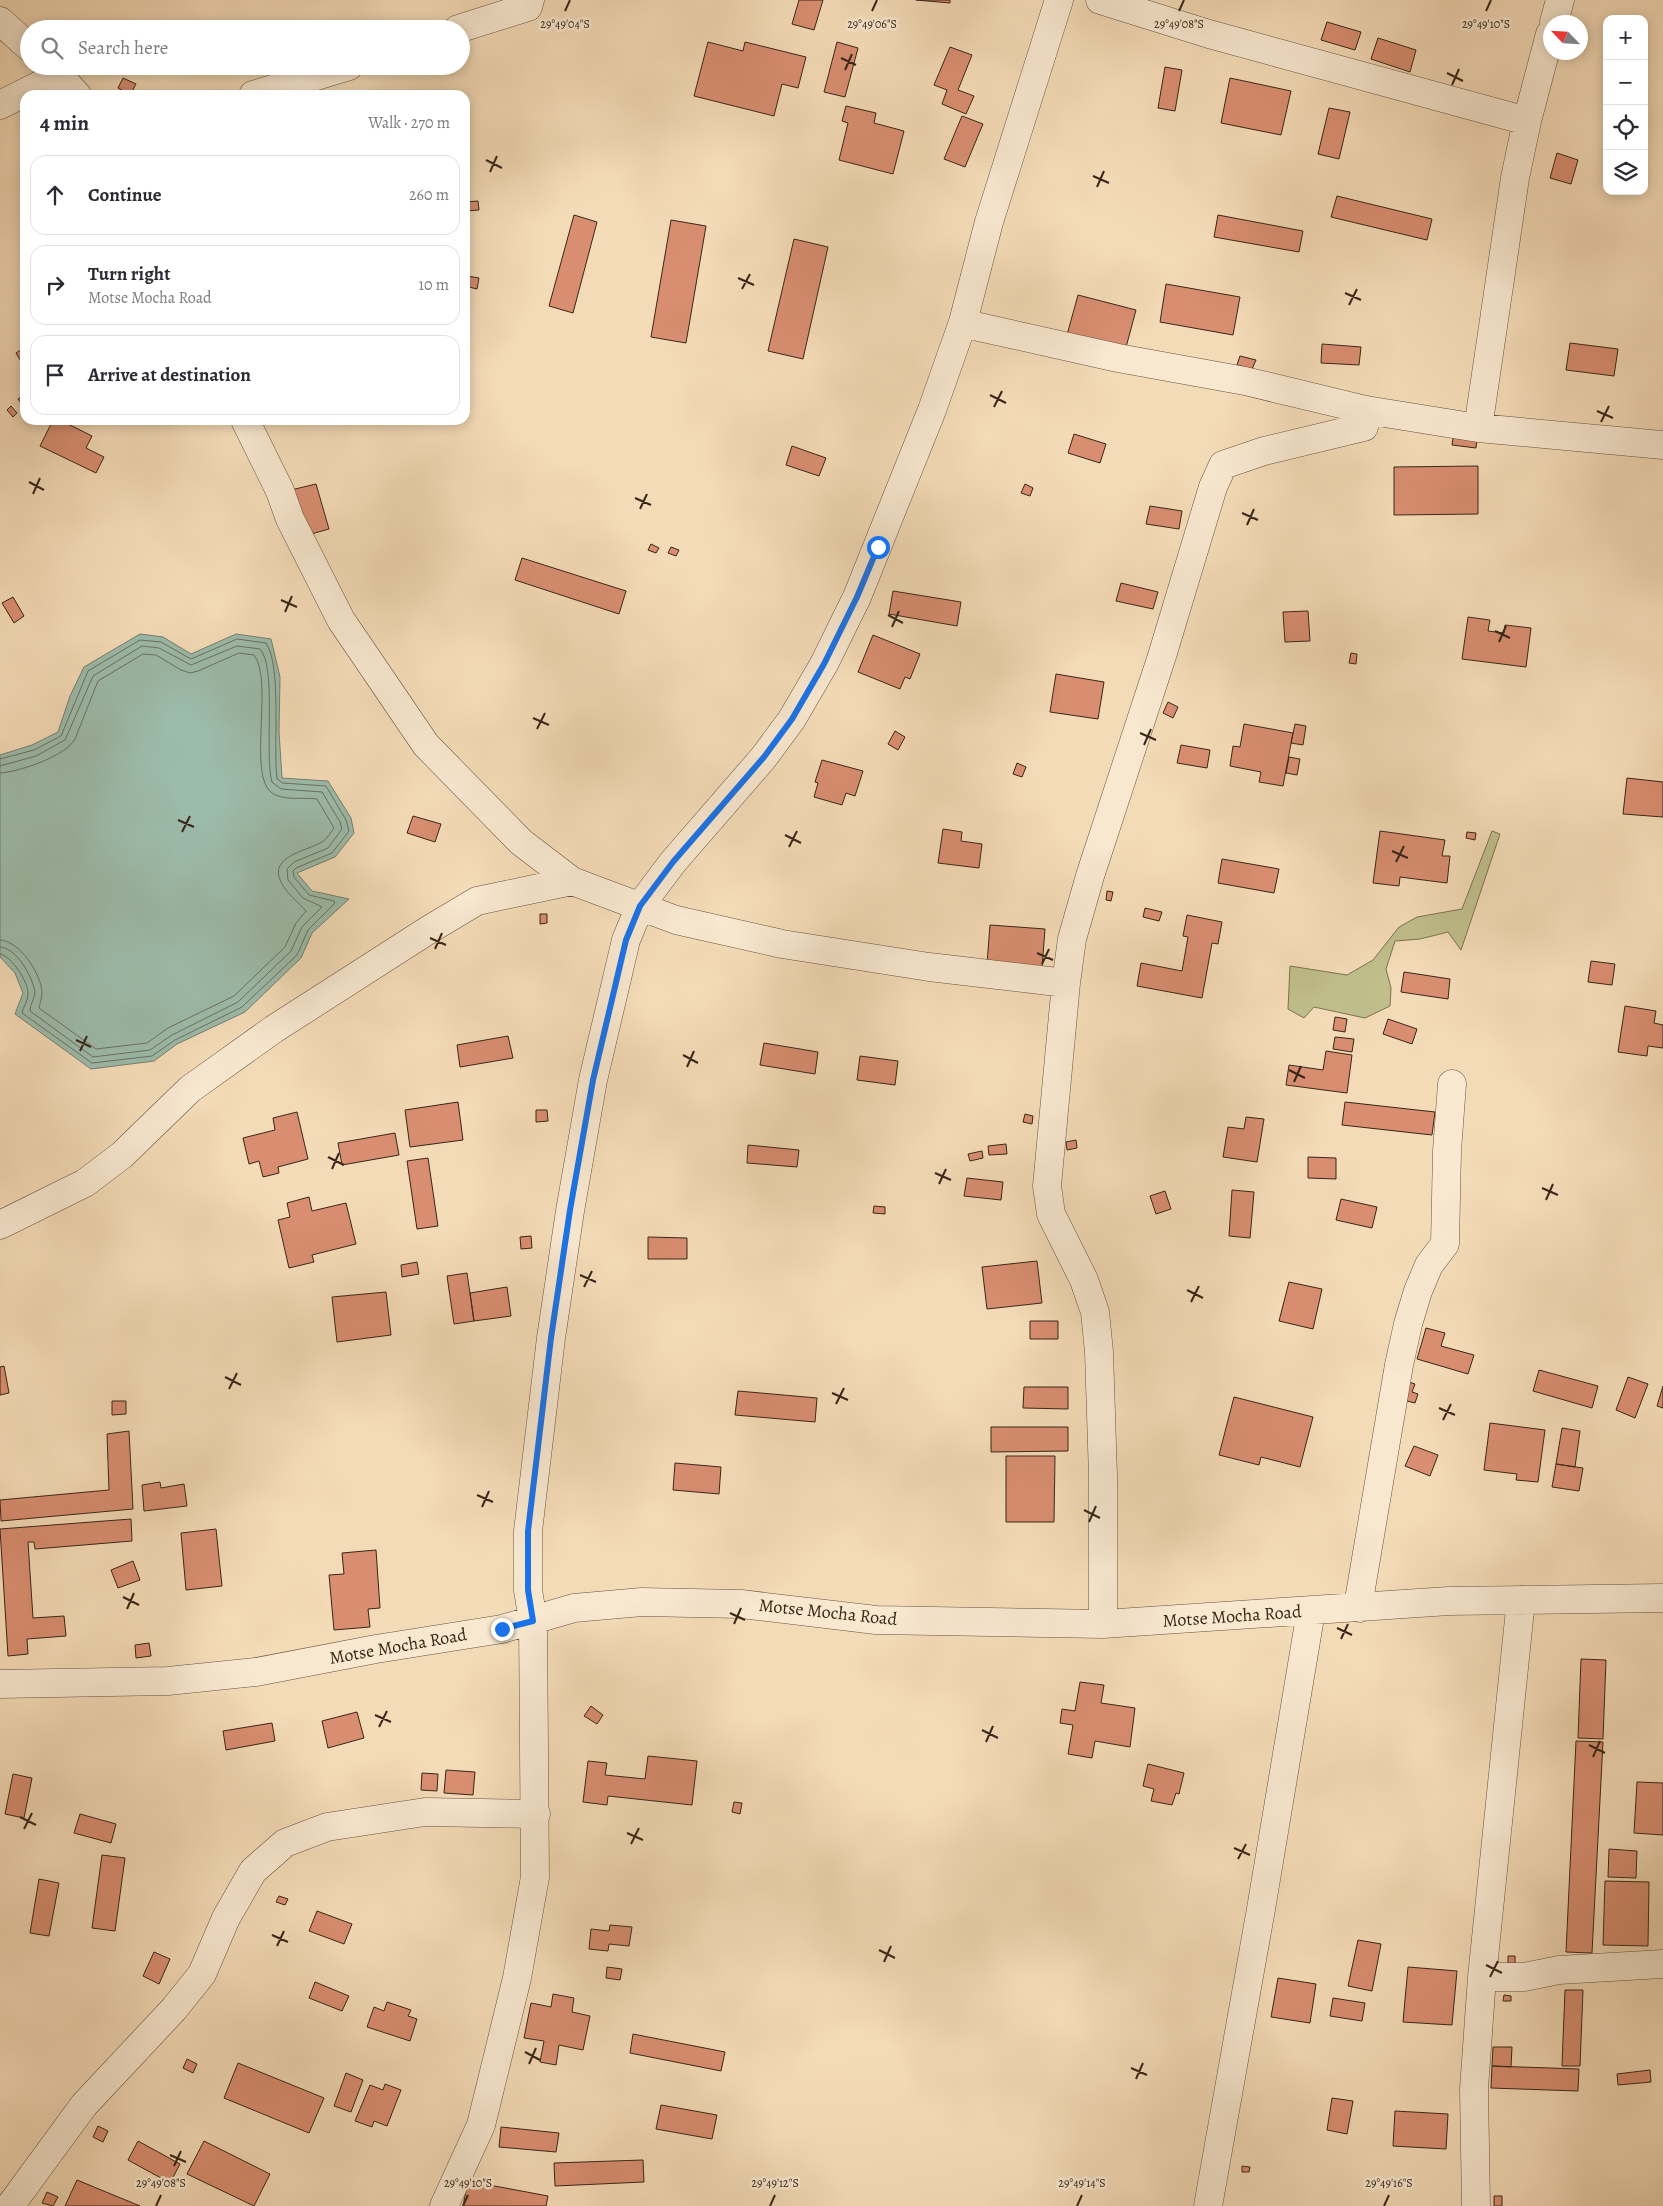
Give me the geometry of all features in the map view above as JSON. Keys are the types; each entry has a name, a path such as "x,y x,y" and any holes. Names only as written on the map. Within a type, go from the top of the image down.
{"street":[{"path":"470,25 528,7 530,0"},
{"path":"444,2206 481,2125 515,1987 535,1877 533,1621 528,1590 528,1531 551,1338 570,1210 593,1080 612,992 626,940 640,906 673,862 764,757 792,719 821,670 857,597 932,410 963,322 989,222 1059,0"},
{"path":"1100,0 1209,34 1528,121"},
{"path":"1556,15 1560,0"},
{"path":"0,21 20,39"},
{"path":"1478,428 1515,178 1543,60"},
{"path":"270,90 319,75"},
{"path":"36,90 62,79"},
{"path":"0,105 20,97"},
{"path":"963,322 1118,358 1245,381 1366,410 1478,428 1663,445"},
{"path":"1103,1624 1103,1466 1099,1352 1095,1312 1084,1280 1051,1214 1047,1186 1066,983 1072,939 1090,876 1162,656 1213,487 1223,465 1264,451 1364,427 1366,410"},
{"path":"247,425 280,491 290,520 341,620 426,745 521,842 572,881 676,920 782,944 929,967 1066,983"},
{"path":"0,1226 85,1182 122,1155 190,1090 274,1029 430,929 477,901 572,881"},
{"path":"1360,1608 1359,1600 1386,1435 1408,1324 1418,1291 1429,1265 1445,1244 1447,1151 1452,1084"},
{"name":"Motse Mocha Road","path":"0,1684 168,1681 256,1672 376,1649 502,1629 574,1608 642,1602 740,1604 876,1620 1103,1624 1449,1601 1663,1598"},
{"path":"1476,2206 1474,2089 1482,1977 1521,1600"},
{"path":"1208,2206 1261,1909 1311,1611"},
{"path":"10,2206 84,2105 174,2009 202,1974 226,1918 253,1871 286,1843 328,1827 425,1812 536,1814"},
{"path":"1482,1977 1524,1977 1559,1970 1663,1964"}],"shaded area":[{"path":"1492,831 1500,834 1461,950 1448,932 1420,939 1395,941 1386,969 1391,988 1390,1006 1365,1018 1314,1007 1304,1018 1288,1009 1290,966 1347,975 1373,960 1399,927 1417,917 1462,909"}],"water":[{"path":"140,634 163,637 191,654 236,634 271,639 280,677 279,732 282,778 328,781 351,818 354,833 335,857 297,873 312,891 349,899 312,933 301,958 245,1012 177,1044 154,1061 91,1069 15,1014 23,993 15,973 0,957 0,755 32,745 58,732 70,696 84,667"}],"building":[{"path":"799,0 823,0 814,30 792,24"},
{"path":"916,0 950,0 950,3"},
{"path":"1327,22 1361,32 1355,50 1321,40"},
{"path":"1378,38 1416,50 1410,72 1371,59"},
{"path":"708,42 743,51 745,42 806,57 798,88 782,84 774,116 694,96"},
{"path":"837,42 858,48 845,97 824,92"},
{"path":"950,47 972,55 958,90 974,96 966,114 942,104 947,90 934,85"},
{"path":"1165,67 1182,70 1175,111 1158,108"},
{"path":"123,78 136,84 133,90 121,90 118,88"},
{"path":"1230,78 1291,91 1281,135 1221,123"},
{"path":"846,106 876,113 874,123 904,131 893,174 839,160 848,123 842,121"},
{"path":"1329,108 1350,112 1339,159 1318,154"},
{"path":"962,116 983,124 965,167 944,159"},
{"path":"1557,153 1578,160 1571,184 1550,178"},
{"path":"1337,196 1432,219 1427,240 1331,217"},
{"path":"478,201 479,210 470,211 470,202"},
{"path":"574,215 597,222 573,313 549,306"},
{"path":"1218,215 1303,231 1299,252 1214,237"},
{"path":"671,220 706,226 686,343 651,337"},
{"path":"794,239 828,247 803,359 768,351"},
{"path":"470,276 479,278 477,289 470,287"},
{"path":"1166,284 1240,297 1233,335 1160,322"},
{"path":"1078,295 1136,310 1125,351 1067,335"},
{"path":"1570,343 1618,349 1614,376 1566,370"},
{"path":"1322,344 1361,347 1359,365 1321,363"},
{"path":"20,350 20,360 16,353"},
{"path":"1240,356 1256,360 1252,369 1237,365"},
{"path":"11,406 17,413 13,417 7,410"},
{"path":"50,425 70,425 92,436 86,448 104,457 96,473 40,446"},
{"path":"1455,425 1478,428 1476,448 1452,445"},
{"path":"1074,434 1106,444 1100,463 1068,453"},
{"path":"792,446 826,458 819,476 786,465"},
{"path":"1478,466 1478,514 1394,515 1394,467"},
{"path":"316,484 329,529 304,536 291,490"},
{"path":"1025,484 1033,488 1030,496 1021,493"},
{"path":"1150,506 1182,511 1179,529 1146,524"},
{"path":"651,544 659,548 656,553 648,550"},
{"path":"671,547 679,550 676,556 668,553"},
{"path":"522,558 626,591 619,614 515,580"},
{"path":"1121,583 1158,592 1153,609 1116,601"},
{"path":"893,591 961,602 957,626 889,614"},
{"path":"13,597 24,616 14,623 2,603"},
{"path":"1308,611 1310,641 1285,642 1283,612"},
{"path":"1468,617 1490,620 1488,631 1504,633 1505,625 1531,628 1526,667 1462,659"},
{"path":"873,635 920,654 910,679 905,677 900,689 858,672"},
{"path":"1351,653 1357,654 1356,664 1349,663"},
{"path":"1056,674 1104,682 1098,719 1050,712"},
{"path":"1168,702 1178,707 1173,718 1163,713"},
{"path":"1244,724 1293,733 1283,786 1259,782 1261,772 1230,766 1233,746 1240,747"},
{"path":"1295,724 1306,726 1303,745 1291,743"},
{"path":"895,731 905,737 898,750 888,744"},
{"path":"1181,745 1210,750 1207,768 1177,763"},
{"path":"1289,757 1300,759 1297,775 1286,773"},
{"path":"822,760 863,771 855,796 846,793 842,805 814,797 818,783 815,782"},
{"path":"1017,763 1026,767 1022,777 1013,774"},
{"path":"1627,778 1663,782 1663,817 1623,814"},
{"path":"413,816 441,824 435,842 407,833"},
{"path":"943,829 962,832 961,841 982,844 979,868 938,863"},
{"path":"1380,831 1445,840 1442,856 1450,856 1447,883 1400,877 1399,886 1373,883"},
{"path":"1467,832 1476,833 1475,840 1466,838"},
{"path":"1222,859 1279,869 1274,893 1218,883"},
{"path":"1107,891 1113,892 1111,901 1106,900"},
{"path":"1145,908 1162,912 1159,921 1143,917"},
{"path":"540,914 547,914 547,923 540,924"},
{"path":"1187,915 1222,922 1218,944 1212,943 1202,998 1137,986 1141,963 1182,971 1188,937 1183,936"},
{"path":"990,925 1045,929 1042,968 987,964"},
{"path":"1591,961 1615,964 1612,985 1588,982"},
{"path":"1404,972 1450,979 1448,999 1401,992"},
{"path":"1625,1006 1656,1011 1654,1023 1663,1025 1663,1048 1648,1046 1647,1056 1618,1052"},
{"path":"1335,1017 1347,1019 1345,1032 1333,1030"},
{"path":"1388,1019 1417,1029 1412,1044 1383,1034"},
{"path":"508,1036 513,1058 460,1067 457,1045"},
{"path":"1335,1037 1354,1039 1352,1052 1333,1049"},
{"path":"764,1043 818,1052 815,1074 760,1065"},
{"path":"1326,1051 1352,1055 1347,1093 1286,1085 1289,1065 1323,1070"},
{"path":"860,1056 898,1061 895,1085 857,1080"},
{"path":"458,1102 463,1140 410,1147 405,1110"},
{"path":"1345,1102 1435,1112 1432,1135 1342,1125"},
{"path":"536,1110 547,1110 548,1121 536,1122"},
{"path":"297,1112 308,1159 278,1167 279,1173 263,1177 259,1161 249,1164 243,1138 275,1130 273,1118"},
{"path":"1025,1114 1033,1116 1032,1124 1023,1122"},
{"path":"1246,1117 1264,1119 1257,1162 1223,1157 1228,1127 1244,1129"},
{"path":"395,1133 399,1155 342,1165 338,1143"},
{"path":"1076,1140 1077,1148 1067,1150 1066,1142"},
{"path":"1006,1144 1007,1154 989,1155 988,1146"},
{"path":"748,1145 799,1150 797,1167 747,1163"},
{"path":"982,1151 983,1158 970,1161 968,1154"},
{"path":"1308,1157 1336,1158 1336,1179 1308,1178"},
{"path":"428,1158 438,1226 417,1229 407,1161"},
{"path":"967,1178 1003,1182 1001,1200 964,1196"},
{"path":"1232,1190 1254,1192 1250,1238 1229,1236"},
{"path":"1165,1191 1171,1209 1156,1214 1150,1196"},
{"path":"309,1197 312,1211 346,1203 356,1244 312,1255 314,1262 289,1268 278,1220 290,1217 287,1203"},
{"path":"1341,1199 1377,1207 1372,1228 1336,1220"},
{"path":"874,1206 885,1207 885,1214 873,1213"},
{"path":"531,1236 532,1248 521,1249 520,1237"},
{"path":"648,1237 687,1238 687,1259 648,1259"},
{"path":"1037,1261 1042,1303 987,1309 982,1267"},
{"path":"417,1262 419,1274 402,1277 401,1265"},
{"path":"467,1273 474,1321 454,1324 447,1276"},
{"path":"1289,1282 1322,1289 1313,1329 1279,1321"},
{"path":"507,1287 511,1316 474,1321 470,1293"},
{"path":"386,1292 391,1335 337,1342 332,1297"},
{"path":"1030,1321 1058,1321 1058,1339 1030,1339"},
{"path":"1426,1328 1445,1333 1441,1346 1474,1355 1468,1374 1417,1359"},
{"path":"4,1366 9,1393 0,1395 0,1367"},
{"path":"1539,1370 1598,1386 1592,1408 1533,1391"},
{"path":"1628,1377 1648,1384 1635,1418 1616,1410"},
{"path":"1409,1382 1415,1384 1412,1392 1418,1394 1415,1403 1403,1400"},
{"path":"1663,1386 1663,1408 1657,1406"},
{"path":"1024,1387 1068,1387 1068,1409 1023,1408"},
{"path":"738,1391 817,1398 815,1422 735,1415"},
{"path":"1234,1397 1313,1417 1300,1467 1261,1457 1259,1465 1219,1455"},
{"path":"112,1401 126,1401 126,1414 112,1415"},
{"path":"1490,1423 1545,1430 1538,1482 1516,1480 1517,1474 1484,1470"},
{"path":"991,1427 1068,1427 1068,1451 991,1452"},
{"path":"1562,1428 1580,1431 1575,1467 1556,1464"},
{"path":"129,1431 133,1509 1,1521 0,1500 109,1490 107,1434"},
{"path":"1414,1446 1438,1455 1430,1476 1405,1466"},
{"path":"1006,1456 1055,1456 1054,1522 1006,1522"},
{"path":"675,1463 721,1467 719,1494 673,1490"},
{"path":"1556,1464 1583,1468 1579,1491 1552,1487"},
{"path":"160,1482 161,1488 184,1484 187,1506 144,1511 142,1485"},
{"path":"131,1519 132,1541 35,1549 34,1542 28,1542 33,1618 64,1616 66,1636 27,1639 28,1654 8,1656 0,1529"},
{"path":"216,1529 222,1586 186,1590 181,1533"},
{"path":"376,1550 380,1608 368,1609 370,1627 334,1630 329,1575 344,1574 342,1553"},
{"path":"133,1561 140,1580 118,1588 111,1570"},
{"path":"149,1643 151,1656 136,1658 135,1645"},
{"path":"1581,1659 1606,1660 1603,1739 1578,1738"},
{"path":"1080,1682 1104,1685 1101,1703 1135,1708 1130,1747 1095,1741 1092,1758 1068,1754 1073,1725 1060,1723 1062,1709 1075,1711"},
{"path":"591,1706 603,1715 597,1724 584,1716"},
{"path":"357,1712 364,1738 328,1748 322,1721"},
{"path":"272,1723 275,1741 226,1750 223,1731"},
{"path":"1576,1741 1603,1742 1592,1953 1566,1952"},
{"path":"648,1756 697,1761 692,1805 608,1796 607,1805 583,1802 588,1761 607,1763 605,1775 645,1779"},
{"path":"1148,1764 1184,1773 1179,1794 1176,1793 1172,1805 1151,1801 1154,1789 1143,1786"},
{"path":"446,1770 475,1772 473,1795 444,1793"},
{"path":"422,1773 438,1774 437,1791 421,1790"},
{"path":"13,1774 32,1778 24,1818 5,1814"},
{"path":"1637,1782 1663,1783 1663,1835 1634,1833"},
{"path":"734,1802 742,1803 740,1814 732,1812"},
{"path":"80,1814 116,1824 111,1843 74,1833"},
{"path":"1609,1849 1637,1851 1636,1878 1608,1877"},
{"path":"102,1855 125,1858 115,1931 92,1928"},
{"path":"39,1879 59,1883 49,1936 30,1933"},
{"path":"1605,1881 1649,1882 1648,1946 1603,1945"},
{"path":"279,1896 288,1899 285,1905 276,1902"},
{"path":"317,1911 352,1924 344,1944 309,1931"},
{"path":"610,1925 632,1927 629,1946 609,1944 608,1951 589,1949 591,1929 609,1931"},
{"path":"1358,1940 1381,1944 1372,1991 1348,1986"},
{"path":"154,1952 170,1959 159,1984 143,1976"},
{"path":"1508,1956 1515,1956 1515,1965 1508,1965"},
{"path":"607,1967 622,1969 620,1980 606,1978"},
{"path":"1408,1967 1457,1971 1452,2025 1403,2022"},
{"path":"1278,1978 1316,1984 1310,2023 1271,2017"},
{"path":"315,1982 349,1996 342,2011 309,1998"},
{"path":"1565,1990 1583,1990 1580,2066 1562,2066"},
{"path":"553,1994 574,1998 572,2012 590,2016 583,2050 559,2045 556,2065 540,2062 544,2041 524,2038 531,2003 551,2007"},
{"path":"1504,1995 1511,1996 1511,2001 1503,2001"},
{"path":"1333,1998 1365,2003 1362,2021 1330,2016"},
{"path":"387,2002 411,2010 408,2016 417,2019 410,2041 367,2027 374,2007 384,2011"},
{"path":"633,2034 725,2052 721,2071 630,2053"},
{"path":"1493,2047 1512,2047 1511,2067 1492,2066"},
{"path":"187,2059 197,2064 193,2073 183,2068"},
{"path":"238,2063 324,2098 309,2133 224,2098"},
{"path":"1492,2066 1579,2069 1578,2091 1491,2088"},
{"path":"1650,2070 1651,2082 1618,2085 1617,2074"},
{"path":"346,2073 363,2080 351,2112 334,2106"},
{"path":"385,2084 401,2090 387,2126 374,2121 372,2127 355,2121 370,2085 383,2090"},
{"path":"1332,2098 1353,2101 1347,2134 1327,2130"},
{"path":"661,2105 717,2115 712,2139 656,2129"},
{"path":"1395,2111 1448,2114 1446,2149 1393,2146"},
{"path":"98,2126 108,2131 103,2142 93,2137"},
{"path":"501,2127 559,2133 556,2152 499,2147"},
{"path":"138,2141 180,2164 170,2183 128,2160"},
{"path":"204,2141 270,2174 254,2206 187,2174"},
{"path":"643,2160 644,2182 555,2186 554,2163"},
{"path":"1242,2166 1250,2167 1249,2172 1242,2172"},
{"path":"77,2180 140,2206 65,2206"},
{"path":"468,2181 548,2196 546,2206 463,2206"},
{"path":"47,2192 58,2197 53,2206 42,2203"},
{"path":"1494,2196 1502,2196 1502,2206 1494,2206"}],"route":[{"path":"502,1629 533,1621 528,1590 528,1531 551,1338 570,1210 593,1080 612,992 626,940 640,906 673,862 764,757 792,719 824,664 857,597 878,547"}]}
